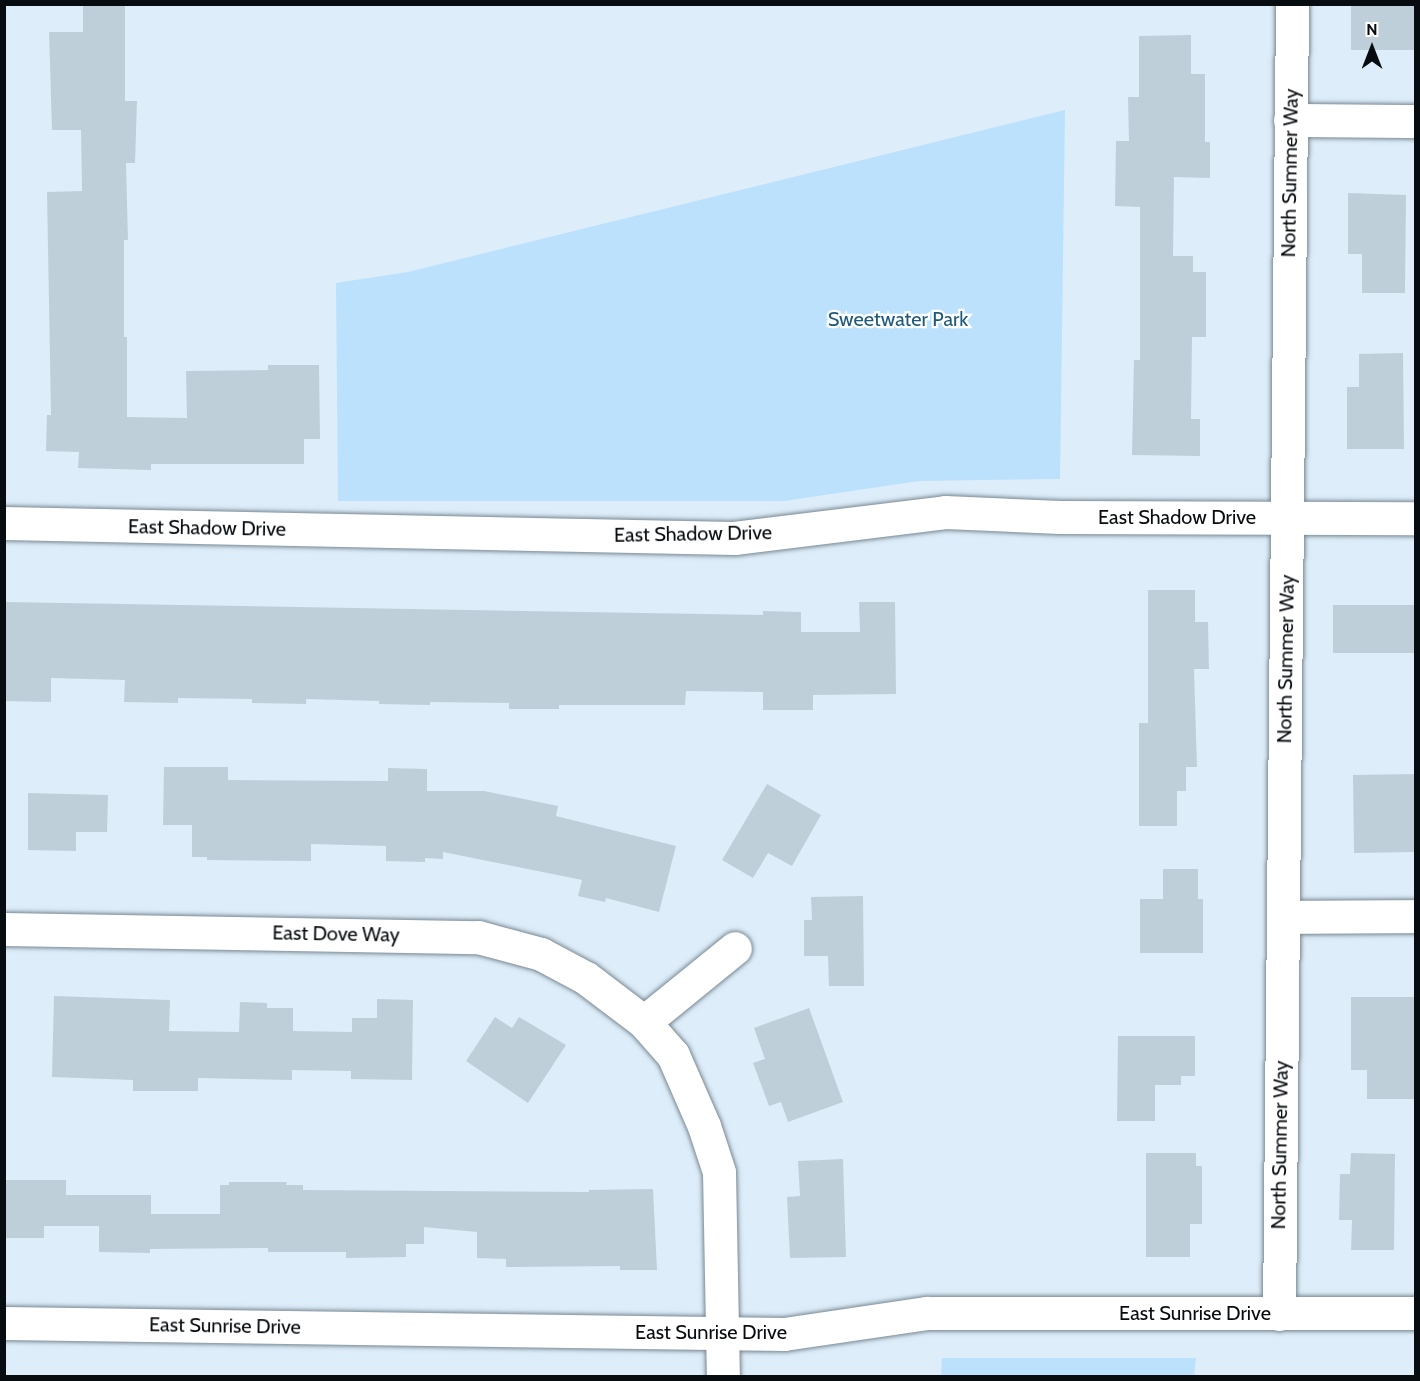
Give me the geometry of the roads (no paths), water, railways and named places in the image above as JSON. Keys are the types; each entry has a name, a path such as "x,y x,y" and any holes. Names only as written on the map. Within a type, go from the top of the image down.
{"street":[{"name":"North Summer Way","path":"1279,1314 1292,4"},
{"path":"1290,120 1416,121"},
{"name":"East Shadow Drive","path":"4,524 734,538 945,512 1060,517 1416,518"},
{"path":"1283,917 1416,916"},
{"name":"East Dove Way","path":"4,929 478,937 541,954 586,978 644,1022 673,1055 704,1126 719,1172 724,1334 723,1377"},
{"path":"644,1022 735,948"},
{"name":"East Sunrise Drive","path":"4,1323 784,1334 927,1313 1416,1313"}],"park label":[{"name":"Sweetwater Park","path":"898,319"}]}
